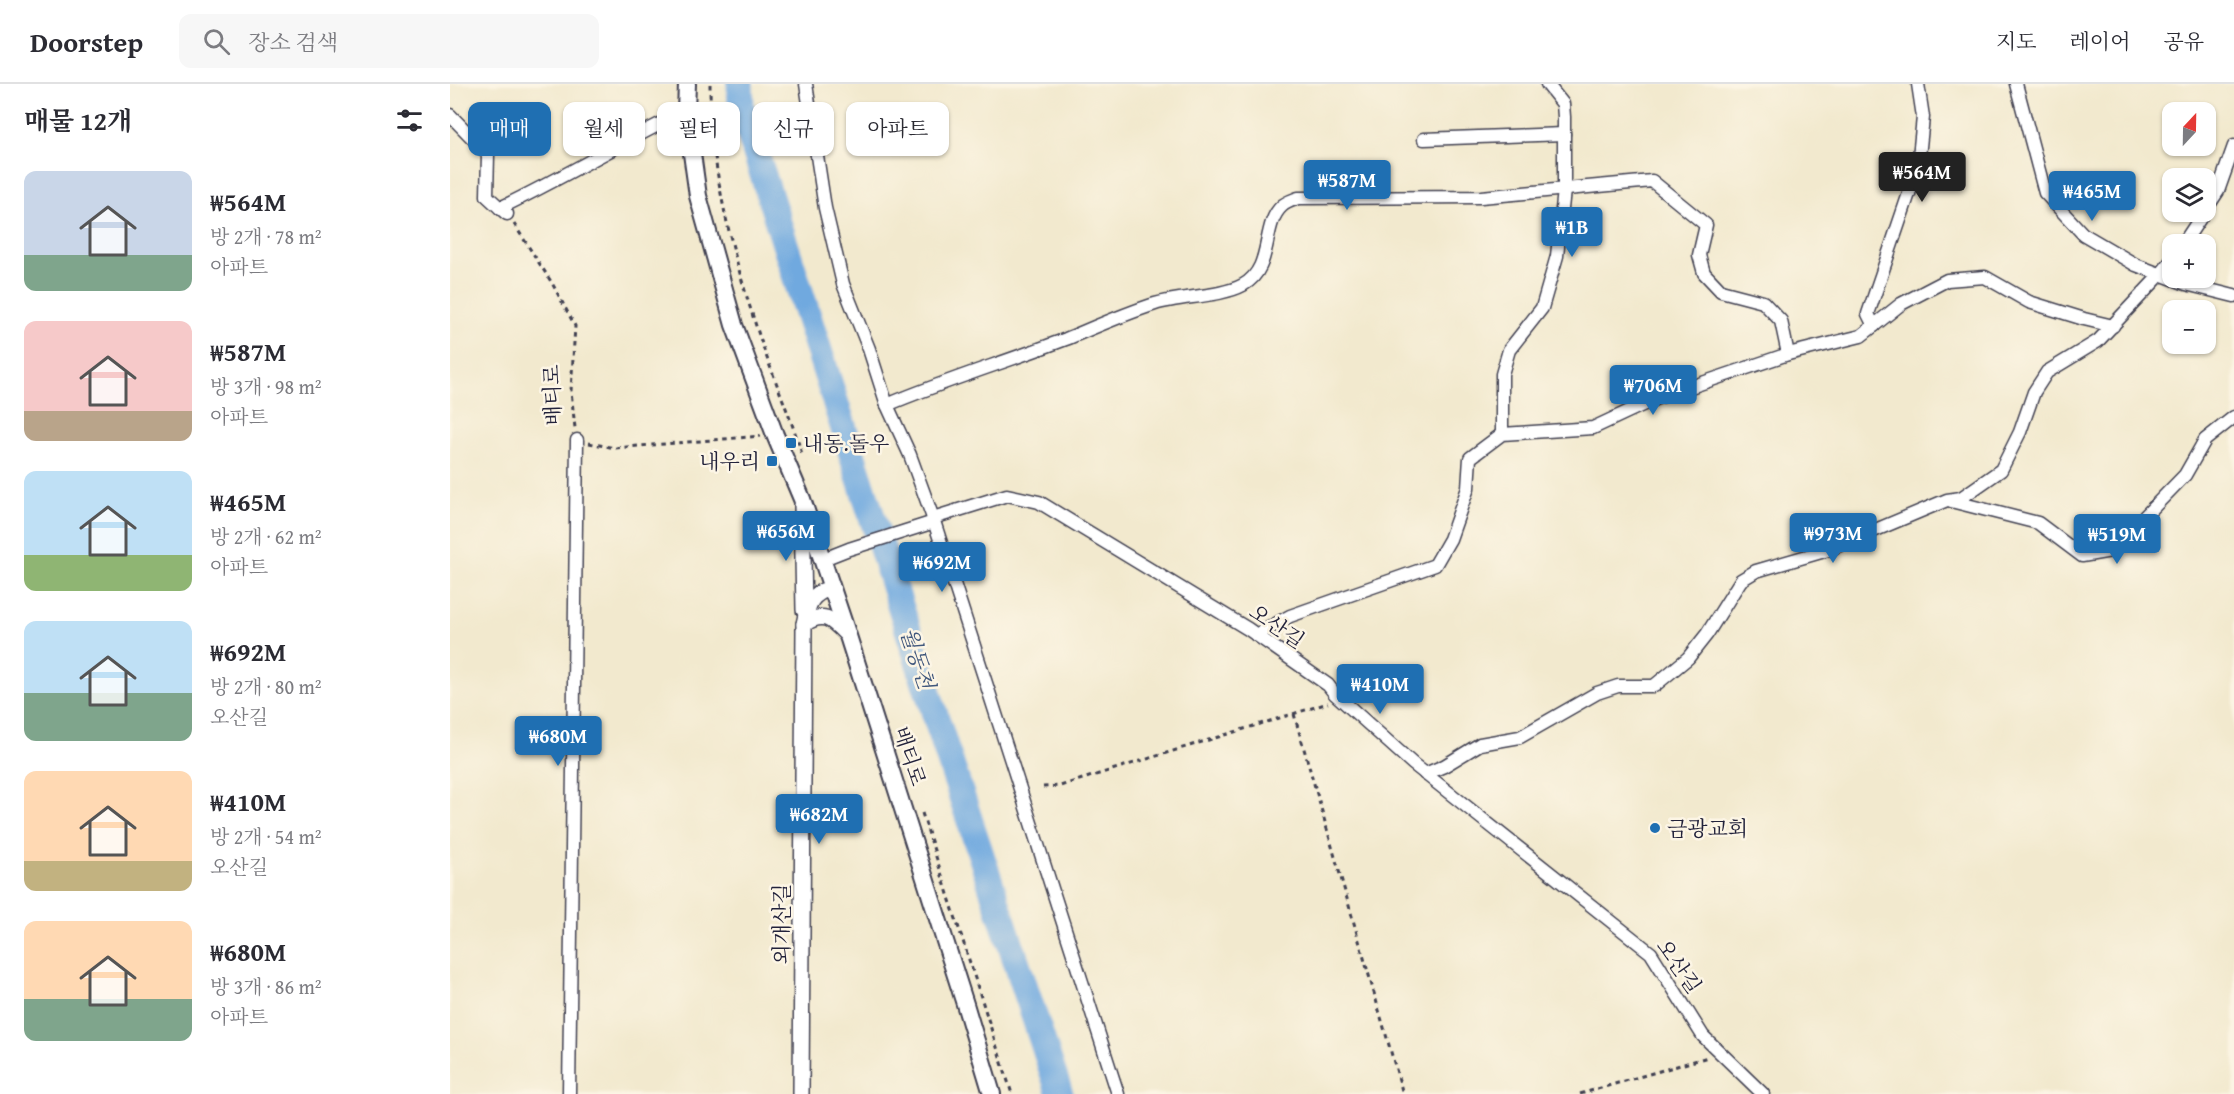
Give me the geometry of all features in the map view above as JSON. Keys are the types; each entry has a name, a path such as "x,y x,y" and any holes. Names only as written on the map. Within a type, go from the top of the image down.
{"main road":[{"name":"배티로","path":"686,102 687,84"},
{"name":"배티로","path":"692,156 698,196 734,325 775,435 802,499 848,636 992,1094"}],"street":[{"path":"806,84 825,208 843,284 869,349 887,405 910,455 1118,1094"},
{"path":"1502,434 1502,374 1509,350 1542,308 1557,256 1564,190 1563,104 1547,84"},
{"path":"1874,326 1868,314 1918,167 1923,117 1918,84"},
{"path":"1425,774 1444,766 1480,744 1520,737 1597,693 1618,686 1654,686 1688,658 1707,634 1741,580 1756,571 1828,550 1947,500 1961,498 2001,470 2020,432 2034,392 2048,372 2098,341 2162,274 2136,265 2083,234 2045,193 2016,84"},
{"path":"450,115 488,154 487,196 504,211 657,125"},
{"path":"1424,139 1564,134"},
{"path":"2190,234 2218,191 2234,146"},
{"path":"887,405 1136,310 1160,302 1241,286 1260,270 1275,216 1282,205 1298,198 1481,197 1652,181 1706,225 1699,255 1704,273 1721,291 1763,302 1781,321 1788,354"},
{"path":"1256,635 1290,616 1435,565 1450,539 1468,488 1470,459 1502,434 1593,428 1655,399 1788,354 1861,336 1900,304 1947,280 1985,277 2029,302 2084,320 2113,326"},
{"path":"2202,288 2234,296"},
{"path":"1947,500 2038,523 2082,556 2111,551 2185,475 2205,440 2234,417"},
{"path":"569,1094 577,440"},
{"name":"오산길","path":"821,560 1007,495 1039,502 1256,635 1328,685 1335,694 1425,774 1651,953 1702,1036 1763,1094"},
{"path":"802,499 804,624"},
{"name":"외개산길","path":"801,1094 804,624 808,602 816,594 831,588"},
{"path":"804,624 814,616 826,617 834,621 848,636"}],"path":[{"name":"배티로","path":"504,211 552,284 575,326 571,391 577,440 615,448 775,435"},
{"path":"1042,787 1060,786 1326,705 1335,694"},
{"path":"1294,714 1403,1094"},
{"path":"1580,1094 1702,1060 1718,1051"}],"waterway":[{"name":"월동천","path":"740,84 741,106 946,749 1060,1094"}],"place":[{"name":"내동.돌우","path":"791,443"},
{"name":"내우리","path":"772,461"},
{"name":"금광교회","path":"1655,828"}]}
